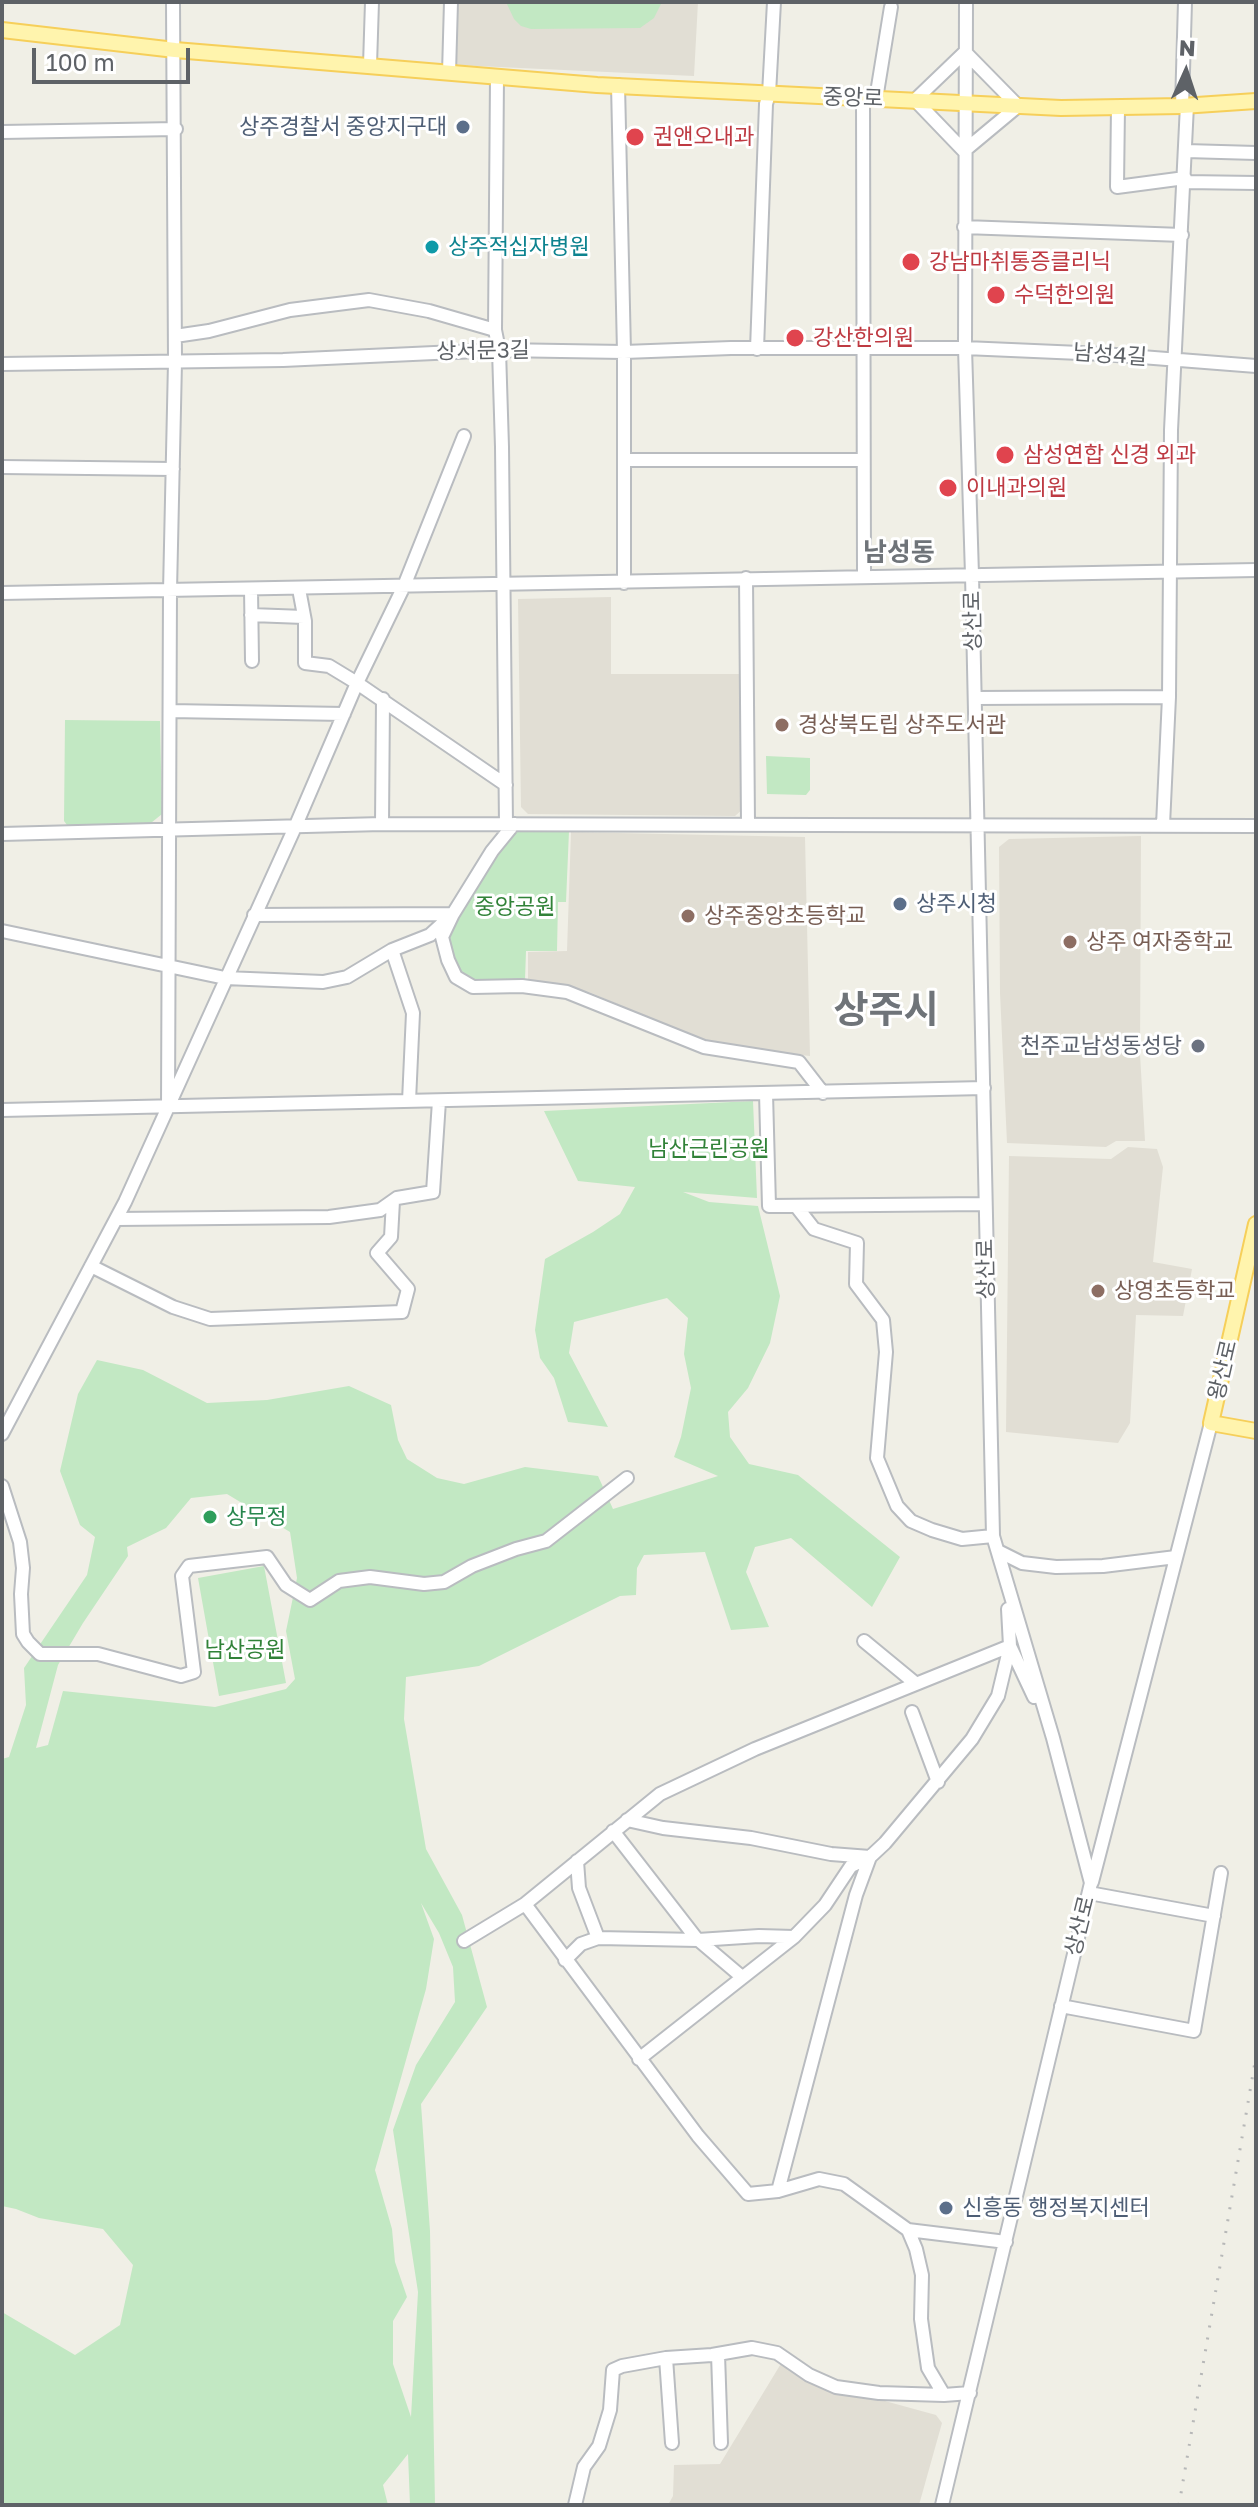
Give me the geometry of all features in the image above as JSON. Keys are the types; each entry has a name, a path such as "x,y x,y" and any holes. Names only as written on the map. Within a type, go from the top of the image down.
{"main road":[{"name":"중앙로","path":"2,30 175,50 449,73 769,94 1018,106 1185,106 1256,101"},
{"name":"왕산로","path":"1211,1423 1256,1224"},
{"path":"1211,1423 1256,1431"}],"street":[{"path":"168,1108 170,591 175,362 173,2"},
{"path":"370,65 372,2"},
{"path":"449,73 451,2"},
{"path":"757,349 766,104 774,2"},
{"name":"상산로","path":"942,2505 1091,1883 1053,1738 993,1536 965,348 966,2"},
{"path":"1163,825 1169,697 1174,360 1186,151 1185,2"},
{"path":"864,576 863,349 870,98 891,7"},
{"path":"965,52 1018,106 964,151 915,100 965,52"},
{"path":"497,77 495,330 499,350 506,785 510,824 453,914 442,937 448,960 456,977 473,987 522,986 567,992 704,1047 799,1062 823,1093"},
{"path":"618,85 624,352 624,583"},
{"path":"1118,107 1117,187 1185,180 1256,183"},
{"path":"2,132 176,129"},
{"path":"1186,151 1256,153"},
{"path":"964,227 1182,235"},
{"path":"175,336 209,331 290,310 369,300 429,311 495,330"},
{"name":"상서문3길","path":"2,364 175,362 499,350 624,352 965,348"},
{"name":"남성4길","path":"965,348 1256,366"},
{"path":"2,1434 116,1219 168,1108 357,683 404,586 464,436"},
{"path":"624,460 863,460"},
{"path":"2,467 173,469"},
{"path":"2,593 1256,570"},
{"path":"746,578 748,824"},
{"path":"251,589 252,661"},
{"path":"299,589 304,617 305,663 329,666 383,699 506,785"},
{"path":"251,615 304,617"},
{"path":"975,698 1169,697"},
{"path":"382,824 383,699"},
{"path":"170,711 344,714"},
{"path":"2,834 382,824 1256,826"},
{"path":"254,915 453,914"},
{"path":"2,931 225,978 323,982 347,977 392,950 430,935 453,914"},
{"path":"392,950 413,1013 409,1101"},
{"path":"2,1110 984,1088"},
{"path":"766,1093 769,1206 985,1204"},
{"path":"116,1219 329,1217 380,1210 397,1198 433,1192 439,1101"},
{"path":"91,1266 173,1307 210,1319 402,1312 408,1289 377,1253 391,1237 393,1201"},
{"path":"796,1206 814,1229 857,1243 856,1284 883,1320 886,1352 877,1458 897,1506 911,1521 932,1530 962,1539 993,1536"},
{"path":"1211,1423 1103,1850 1089,1893 1214,1916"},
{"path":"2,1486 20,1542 23,1634 28,1642 40,1654 98,1654 181,1676 194,1672 182,1576 189,1566 267,1557 286,1585 310,1600 339,1581 370,1577 424,1584 444,1582 472,1566 546,1541 627,1478"},
{"path":"998,1551 1022,1563 1056,1567 1103,1566 1176,1557"},
{"path":"778,2191 856,1895 870,1857 938,1782 972,1739 998,1696 1010,1646 1006,1585"},
{"path":"864,1641 915,1683"},
{"path":"464,1941 525,1904 660,1794 755,1749 1010,1646"},
{"path":"1010,1646 1053,1738"},
{"path":"912,1712 938,1782"},
{"path":"627,1820 751,1838 831,1854 870,1857"},
{"path":"613,1831 698,1940 742,1977"},
{"path":"639,2059 794,1937 825,1905 851,1866 870,1857"},
{"path":"577,1861 579,1888 598,1938"},
{"path":"1061,2006 1194,2031 1221,1873"},
{"path":"525,1904 698,2136 748,2194 778,2191 819,2179 844,2184 908,2230 1006,2242"},
{"path":"565,1960 581,1944 598,1938 698,1940 794,1937"},
{"path":"908,2230 922,2275 921,2319 928,2368 944,2395"},
{"path":"575,2505 584,2467 599,2446 610,2410 613,2370 666,2358 752,2348 777,2353 809,2375 836,2387 879,2393 970,2393"},
{"path":"718,2354 721,2443"},
{"path":"666,2358 672,2443"}],"shaded area":[{"path":"458,2 698,2 694,76 455,65"},
{"path":"611,597 611,674 744,674 743,809 735,816 528,814 521,807 518,599"},
{"name":"상주중앙초등학교","path":"571,832 805,837 810,1056 716,1046 589,992 528,981 528,952 567,951"},
{"name":"상주 여자중학교","path":"1141,836 1140,1054 1145,1141 1116,1141 1106,1147 1007,1143 1000,993 999,847 1009,839"},
{"name":"상영초등학교","path":"1128,1147 1157,1149 1163,1167 1153,1262 1192,1269 1183,1316 1136,1315 1130,1423 1118,1443 1006,1432 1009,1156 1111,1159"},
{"path":"782,2362 837,2395 863,2395 936,2415 942,2423 919,2505 668,2505 673,2496 674,2465 720,2464"}],"green space":[{"path":"506,2 662,2 654,18 640,28 531,29 521,26 514,19"},
{"path":"65,720 160,721 162,814 146,827 70,829 64,821"},
{"path":"766,756 810,758 810,790 806,795 767,794"},
{"name":"중앙공원","path":"520,831 569,831 566,902 558,902 557,951 526,951 525,980 470,980 458,969 449,940 499,848 512,834"},
{"name":"남산근린공원","path":"753,1101 757,1198 683,1192 709,1202 758,1206 780,1296 770,1343 748,1388 728,1412 730,1437 749,1464 798,1475 900,1557 872,1607 791,1538 755,1547 746,1572 769,1627 731,1630 705,1552 644,1555 637,1568 636,1595 620,1596 479,1666 406,1677 404,1719 426,1849 462,1915 487,2007 421,2104 430,2231 435,2505 410,2505 408,2454 383,2485 388,2505 2,2505 2,2312 75,2355 120,2325 133,2265 103,2229 39,2218 2,2206 2,1759 9,1757 26,1705 24,1668 87,1575 95,1537 80,1525 60,1471 78,1394 97,1360 143,1370 207,1403 267,1400 349,1386 391,1405 398,1440 407,1459 437,1478 464,1484 525,1467 598,1476 613,1509 718,1476 674,1457 691,1388 684,1354 688,1318 667,1298 574,1322 569,1353 608,1427 568,1422 554,1378 540,1358 535,1330 545,1259 620,1214 635,1187 578,1181 544,1111","holes":["227,1494 290,1532 297,1578 286,1631 295,1679 286,1689 215,1707 63,1691 48,1745 36,1748 58,1665 128,1556 127,1547 166,1528 191,1498","421,1903 439,1933 453,1967 455,2002 416,2065 393,2130 418,2292 411,2417 393,2364 393,2321 407,2297 395,2262 392,2229 375,2170 426,1989 434,1939"]},
{"name":"남산공원","path":"264,1566 286,1683 219,1696 198,1578"}],"railway":[{"path":"1179,2505 1256,2056"}],"place":[{"name":"상주경찰서 중앙지구대","path":"463,127"},
{"name":"권앤오내과","path":"635,137"},
{"name":"상주적십자병원","path":"432,247"},
{"name":"강남마취통증클리닉","path":"911,262"},
{"name":"수덕한의원","path":"996,295"},
{"name":"강산한의원","path":"795,338"},
{"name":"삼성연합 신경 외과","path":"1005,455"},
{"name":"이내과의원","path":"948,488"},
{"name":"경상북도립 상주도서관","path":"782,725"},
{"name":"상주시청","path":"900,904"},
{"name":"상주중앙초등학교","path":"688,916"},
{"name":"상주 여자중학교","path":"1070,942"},
{"name":"천주교남성동성당","path":"1198,1046"},
{"name":"상영초등학교","path":"1098,1291"},
{"name":"상무정","path":"210,1517"},
{"name":"신흥동 행정복지센터","path":"946,2208"}],"district":[{"name":"남성동","path":"899,553"},
{"name":"상주시","path":"886,1011"}]}
